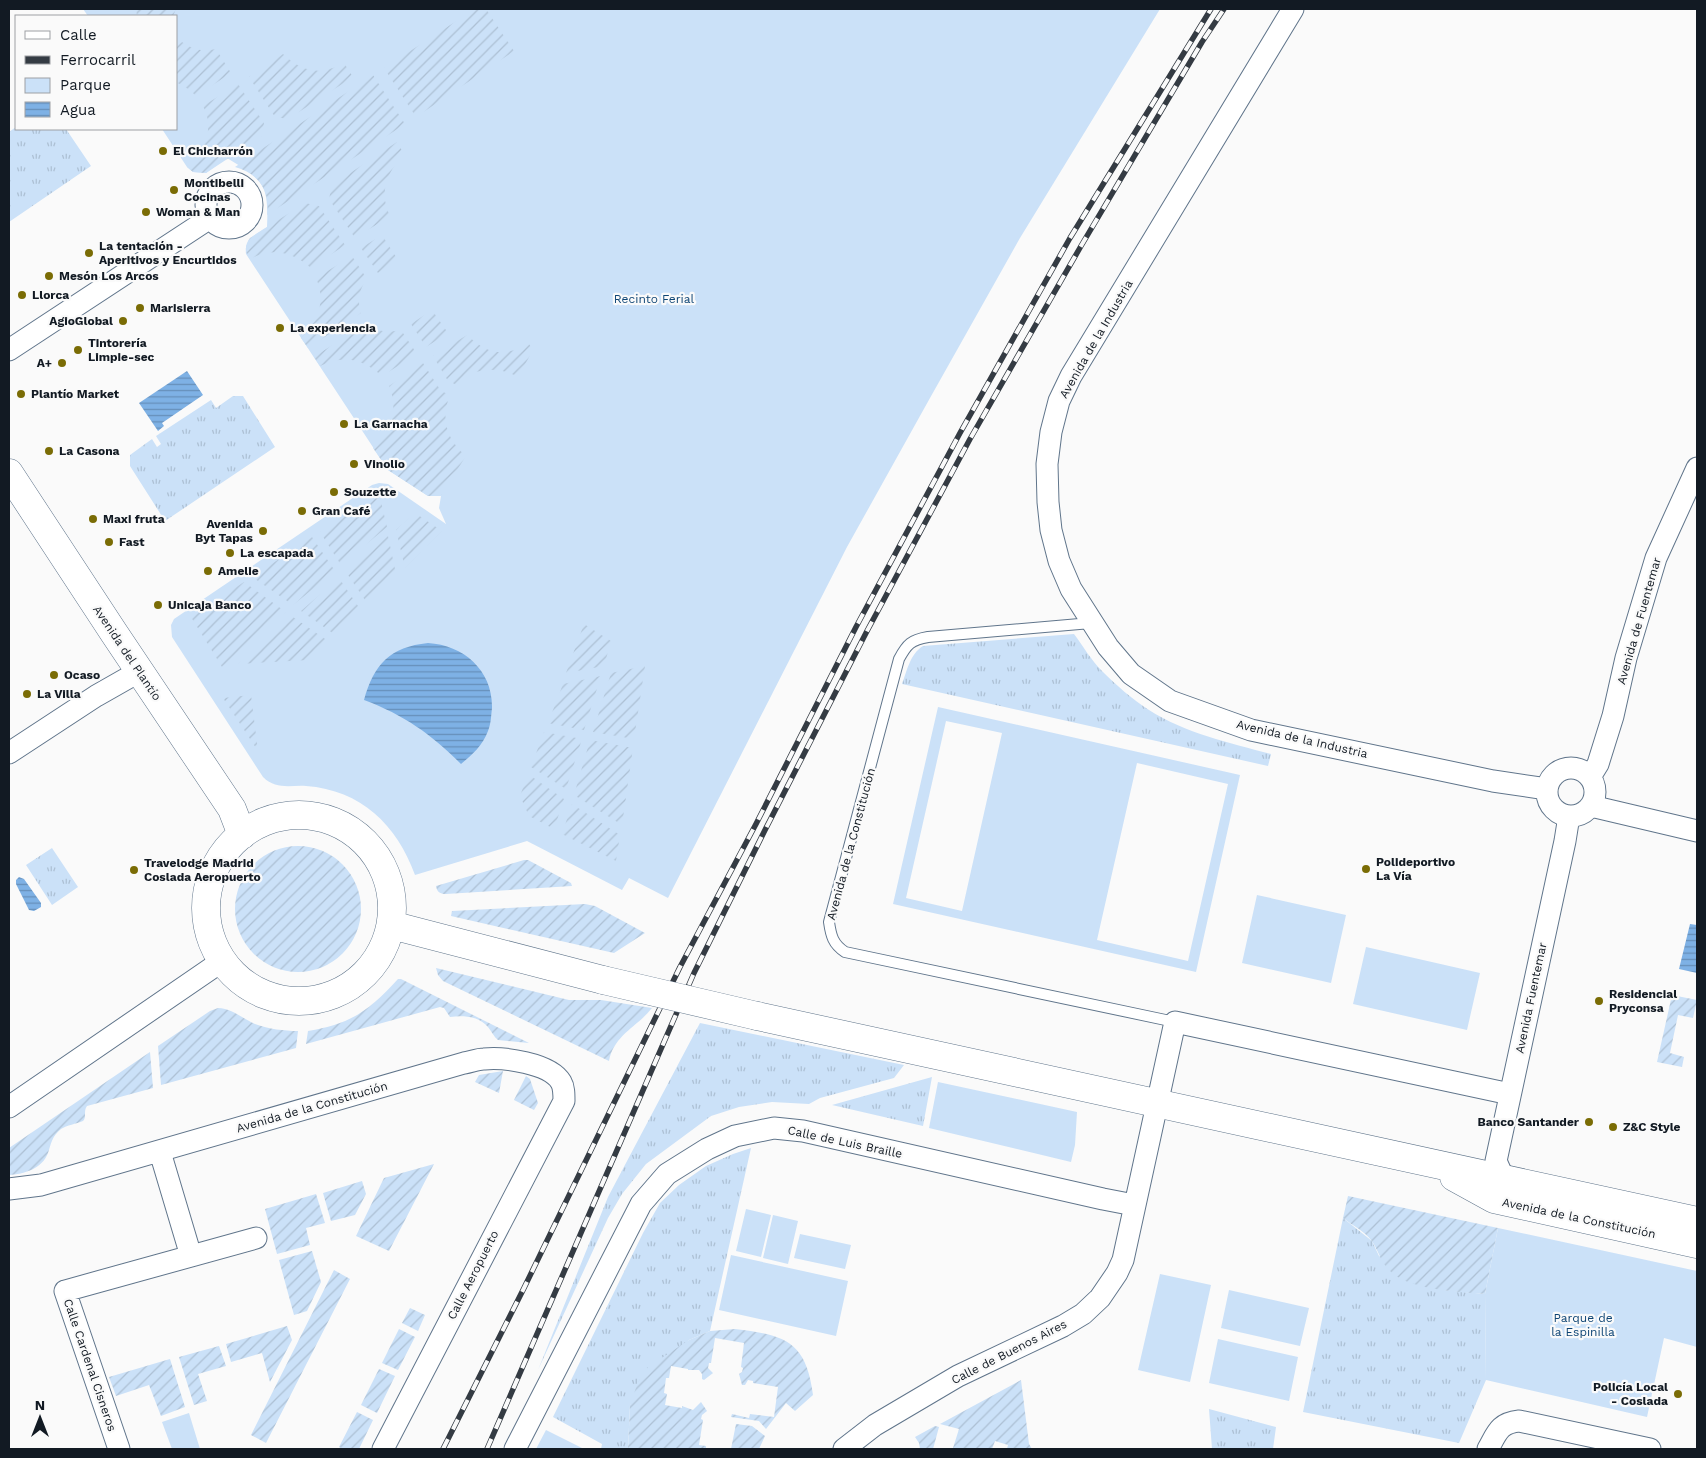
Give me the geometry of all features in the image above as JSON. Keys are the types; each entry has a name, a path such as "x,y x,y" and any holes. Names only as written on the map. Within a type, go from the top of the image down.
{"street":[{"name":"Avenida de la Industria","path":"1293,9 1071,376 1059,401 1051,432 1046,464 1051,530 1059,561 1071,589 1108,648 1131,674 1170,701 1250,730 1494,781 1547,789"},
{"path":"9,350 210,218"},
{"name":"Avenida de Fuentemar","path":"1590,777 1598,764 1613,716 1626,658 1656,558 1697,468"},
{"name":"Avenida del Plantío","path":"9,473 232,809 242,835"},
{"path":"9,753 96,696 140,671"},
{"path":"1568,768 1584,772 1590,777 1595,791 1594,799 1590,806 1580,814 1569,816 1554,810 1547,796 1547,789 1549,781 1554,774 1568,768"},
{"path":"1590,806 1697,830"},
{"path":"286,816 318,818 334,822 348,829 366,844 381,863 392,893 393,910 391,925 386,943 378,959 366,974 352,985 336,994 318,999 300,1002 282,1000 264,995 248,986 234,975 222,961 209,932 206,913 208,888 217,864 228,848 242,835 256,826 286,816"},
{"name":"Avenida Fuentemar","path":"1504,1179 1496,1161 1569,816"},
{"name":"Avenida de la Constitución","path":"391,925 603,980 757,1016 1697,1221"},
{"path":"9,1107 222,961"},
{"path":"1158,1103 1175,1022"},
{"name":"Avenida de la Constitución","path":"1175,1022 1510,1094"},
{"name":"Avenida de la Constitución","path":"9,1189 41,1185 464,1063 484,1059 511,1060 544,1068 560,1080 564,1101"},
{"name":"Calle Aeropuerto","path":"383,1449 564,1101"},
{"name":"Calle de Buenos Aires","path":"844,1449 875,1425 962,1374 1063,1326 1083,1314 1100,1298 1117,1273 1123,1260 1158,1103"},
{"name":"Calle de Luis Braille","path":"515,1449 641,1204 667,1174 707,1149 736,1136 774,1128 803,1131 1093,1197 1134,1204"},
{"name":"Avenida de la Constitución","path":"1350,1145 1376,1156 1452,1176 1494,1199 1697,1244"},
{"path":"160,1152 190,1256"},
{"name":"Avenida de la Constitución","path":"9,1201 41,1185"},
{"name":"Calle Cardenal Cisneros","path":"119,1449 65,1291 256,1238"},
{"path":"1488,1449 1499,1430 1508,1422 1519,1421 1650,1449"}],"lane":[{"name":"Avenida de la Constitución","path":"1091,623 928,637 916,639 905,646 899,660 829,922 831,936 836,946 845,952 1175,1022"}],"green space":[{"name":"Recinto Ferial","path":"83,9 1160,9 1020,238 847,547 668,898 629,878 622,890 527,841 415,875 398,841 387,826 360,803 326,789 278,785 263,777 172,637 171,625 174,619 372,485 379,483 388,484 446,524 439,508 441,496 428,496 388,470 246,254 249,241 267,227 267,201 261,184 249,172 227,158 206,173 193,172 187,167 163,130 178,130 178,15 87,15"},
{"path":"136,9 176,9 173,15 137,15"},
{"path":"475,9 486,9 514,51 416,117 384,68"},
{"path":"182,42 198,50 216,49 231,73 196,96 178,83 178,45"},
{"path":"283,54 297,65 312,70 327,70 344,63 353,77 288,119 275,117 249,77"},
{"path":"373,75 405,124 267,215 267,198 261,184 250,174 235,167"},
{"path":"238,84 264,123 262,136 206,173 193,172 187,167 199,154 208,131 208,123 203,106"},
{"path":"15,128 15,130 67,130 91,166 9,222 9,132"},
{"path":"397,142 404,154 393,167 386,182 385,199 390,216 355,238 329,199 332,185"},
{"path":"305,203 319,206 345,245 311,268 297,258 282,253 266,253 250,259 246,249 250,238"},
{"path":"382,235 398,260 378,273 361,248"},
{"path":"352,256 367,279 360,295 361,313 308,348 301,338 312,325 319,310 320,294 316,278"},
{"path":"432,310 448,333 426,347 411,324"},
{"path":"366,323 383,331 401,330 417,354 382,376 368,366 353,360 337,360 320,366 314,357"},
{"path":"467,335 482,347 496,352 511,351 529,344 533,350 518,377 502,371 486,370 470,375 457,385 448,381 433,356"},
{"path":"423,363 441,391 450,395 446,412 447,428 454,443 466,456 441,495 428,496 388,470 373,448 389,428 392,420 393,403 389,386"},
{"path":"233,396 243,396 275,447 165,521 130,466 130,455 152,439 157,447 161,444 156,436 211,400 216,408"},
{"path":"379,493 387,527 341,565 320,532"},
{"path":"415,513 442,531 405,568 396,530"},
{"path":"388,536 396,574 367,603 346,572"},
{"path":"312,537 335,571 293,605 252,577"},
{"path":"339,578 360,609 334,634 301,611"},
{"path":"244,582 286,612 222,667 191,617"},
{"path":"293,617 328,641 308,660 238,664"},
{"path":"584,624 611,641 604,666 566,673"},
{"path":"1074,634 1102,671 1124,692 1143,706 1177,725 1193,731 1271,754 1268,766 902,684 912,658 923,646"},
{"path":"645,666 634,739 593,732 611,673"},
{"path":"601,676 584,730 548,723 563,684"},
{"path":"251,695 258,751 223,698"},
{"path":"938,707 1240,775 1196,972 893,904","holes":["946,721 1002,733 962,911 906,898","1137,763 1228,784 1188,961 1097,940"]},
{"path":"544,732 582,739 566,789 531,767"},
{"path":"590,740 633,748 622,825 574,795"},
{"path":"528,774 564,799 554,829 529,816 520,796"},
{"path":"572,804 620,835 616,861 562,834"},
{"path":"298,846 322,851 343,864 356,885 361,909 356,933 343,954 322,967 298,972 274,967 253,954 240,933 235,909 240,885 253,864 274,851"},
{"path":"52,848 78,887 52,905 26,865"},
{"path":"528,860 571,883 572,886 446,894 442,894 436,888 436,886"},
{"path":"1257,895 1346,915 1331,983 1242,963"},
{"path":"585,904 595,906 645,933 614,953 451,916 452,911"},
{"path":"1366,947 1480,973 1467,1030 1353,1004"},
{"path":"436,968 569,1000 601,1000 652,1008 621,1038 612,1052 609,1061 443,981 438,975"},
{"path":"398,979 529,1043 498,1040 484,1023 475,1018 465,1016 450,1017 444,1008 440,1007 306,1044 308,1031 348,1020 359,1014 378,999"},
{"path":"1672,995 1697,1000 1693,1018 1678,1015 1670,1053 1684,1057 1682,1067 1657,1062"},
{"path":"218,1008 233,1012 260,1026 298,1031 296,1048 161,1085 158,1046 210,1011"},
{"path":"700,1023 904,1065 894,1078 820,1098 809,1104 772,1102 739,1107 711,1116 646,1164 622,1194 608,1218 538,1370 608,1197"},
{"path":"150,1052 153,1088 87,1106 83,1121 63,1128 56,1134 48,1153 37,1167 26,1172 9,1175 9,1148"},
{"path":"503,1071 499,1093 475,1082 479,1075"},
{"path":"526,1076 530,1079 538,1103 534,1110 514,1100"},
{"path":"932,1077 923,1126 832,1105"},
{"path":"938,1082 1077,1112 1075,1145 1071,1162 929,1128"},
{"path":"751,1148 710,1331 689,1340 630,1405 628,1449 601,1449 602,1444 553,1417 643,1233 660,1203 679,1185 706,1166"},
{"path":"434,1164 389,1251 356,1236 384,1178"},
{"path":"362,1181 366,1194 355,1215 331,1221 323,1193"},
{"path":"316,1194 325,1223 306,1228 310,1245 277,1254 265,1209"},
{"path":"1348,1196 1498,1228 1485,1294 1434,1289 1397,1277 1386,1266 1368,1237 1343,1218"},
{"path":"746,1209 771,1215 761,1257 736,1251"},
{"path":"773,1215 798,1221 788,1264 763,1258"},
{"path":"1343,1218 1372,1241 1379,1256 1444,1290 1485,1294 1486,1380 1459,1443 1303,1412"},
{"name":"Parque de la Espinilla","path":"1498,1228 1697,1271 1697,1347 1664,1338 1647,1417 1486,1380 1485,1294"},
{"path":"800,1234 851,1245 845,1269 794,1258"},
{"path":"312,1251 321,1282 307,1311 294,1315 279,1260"},
{"path":"731,1255 848,1281 836,1336 719,1310"},
{"path":"334,1270 350,1279 266,1443 251,1435"},
{"path":"1160,1274 1211,1285 1190,1382 1138,1370"},
{"path":"1229,1290 1309,1308 1300,1346 1221,1328"},
{"path":"410,1308 425,1315 418,1331 402,1323"},
{"path":"287,1326 292,1340 270,1382 262,1353 231,1362 226,1344"},
{"path":"399,1329 415,1337 398,1370 382,1363"},
{"path":"735,1329 767,1334 780,1338 790,1344 805,1363 813,1395 795,1411 786,1403 766,1429 759,1421 731,1417 732,1414 749,1418 750,1414 774,1417 778,1387 753,1383 753,1381 748,1380 745,1385 742,1385 739,1374 743,1368 741,1367 744,1343 715,1338 711,1363 709,1363 708,1368 713,1373 704,1380 699,1370 688,1370 671,1366 669,1378 666,1378 664,1393 667,1394 665,1405 682,1408 682,1406 693,1410 701,1402 707,1411 702,1415 701,1419 703,1420 699,1445 706,1446 706,1449 628,1449 630,1405 638,1382 648,1367 689,1340 710,1331"},
{"path":"1218,1339 1298,1357 1289,1401 1209,1383"},
{"path":"219,1346 226,1366 198,1374 207,1401 194,1405 179,1357"},
{"path":"170,1359 185,1407 161,1416 149,1385 116,1396 109,1377"},
{"path":"379,1369 395,1376 377,1413 361,1405"},
{"path":"1021,1380 1029,1444 1032,1449 1007,1449 1008,1445 995,1441 992,1449 953,1448 959,1429 940,1424"},
{"path":"1209,1409 1276,1427 1273,1449 1212,1449"},
{"path":"357,1412 373,1420 359,1449 343,1449 339,1447"},
{"path":"189,1413 200,1449 172,1449 162,1422"},
{"path":"736,1424 752,1426 765,1436 759,1449 731,1449"},
{"path":"935,1426 939,1427 933,1449 920,1449 915,1437"},
{"path":"546,1430 584,1449 536,1449"}],"water":[{"path":"187,371 203,395 162,423 164,426 158,431 139,403"},
{"path":"428,643 453,649 474,662 482,672 491,695 491,720 486,736 477,749 461,764 439,743 416,726 392,712 364,700 373,676 386,660 394,653 403,649"},
{"path":"19,877 24,879 41,903 41,907 34,911 29,910 16,884 16,880"},
{"path":"1690,924 1697,925 1697,973 1679,969"}],"railway":[{"path":"443,1449 524,1288 680,967 756,824 856,627 960,433 1070,238 1211,9"},
{"path":"487,1449 694,973 765,830 867,631 970,439 1081,246 1202,42 1224,9"}],"place":[{"name":"El Chicharrón","path":"163,151"},
{"name":"Montibelli Cocinas","path":"174,190"},
{"name":"Woman & Man","path":"146,212"},
{"name":"La tentación - Aperitivos y Encurtidos","path":"89,253"},
{"name":"Mesón Los Arcos","path":"49,276"},
{"name":"Llorca","path":"22,295"},
{"name":"Marisierra","path":"140,308"},
{"name":"AgioGlobal","path":"123,321"},
{"name":"La experiencia","path":"280,328"},
{"name":"Tintorería Limpie-sec","path":"78,350"},
{"name":"A+","path":"62,363"},
{"name":"Plantío Market","path":"21,394"},
{"name":"La Garnacha","path":"344,424"},
{"name":"La Casona","path":"49,451"},
{"name":"Vinolio","path":"354,464"},
{"name":"Souzette","path":"334,492"},
{"name":"Gran Café","path":"302,511"},
{"name":"Maxi fruta","path":"93,519"},
{"name":"Avenida Byt Tapas","path":"263,531"},
{"name":"Fast","path":"109,542"},
{"name":"La escapada","path":"230,553"},
{"name":"Amelie","path":"208,571"},
{"name":"Unicaja Banco","path":"158,605"},
{"name":"Ocaso","path":"54,675"},
{"name":"La Villa","path":"27,694"},
{"name":"Polideportivo La Vía","path":"1366,869"},
{"name":"Travelodge Madrid Coslada Aeropuerto","path":"134,870"},
{"name":"Residencial Pryconsa","path":"1599,1001"},
{"name":"Banco Santander","path":"1589,1122"},
{"name":"Z&C Style","path":"1613,1127"},
{"name":"Policía Local - Coslada","path":"1678,1394"}]}
